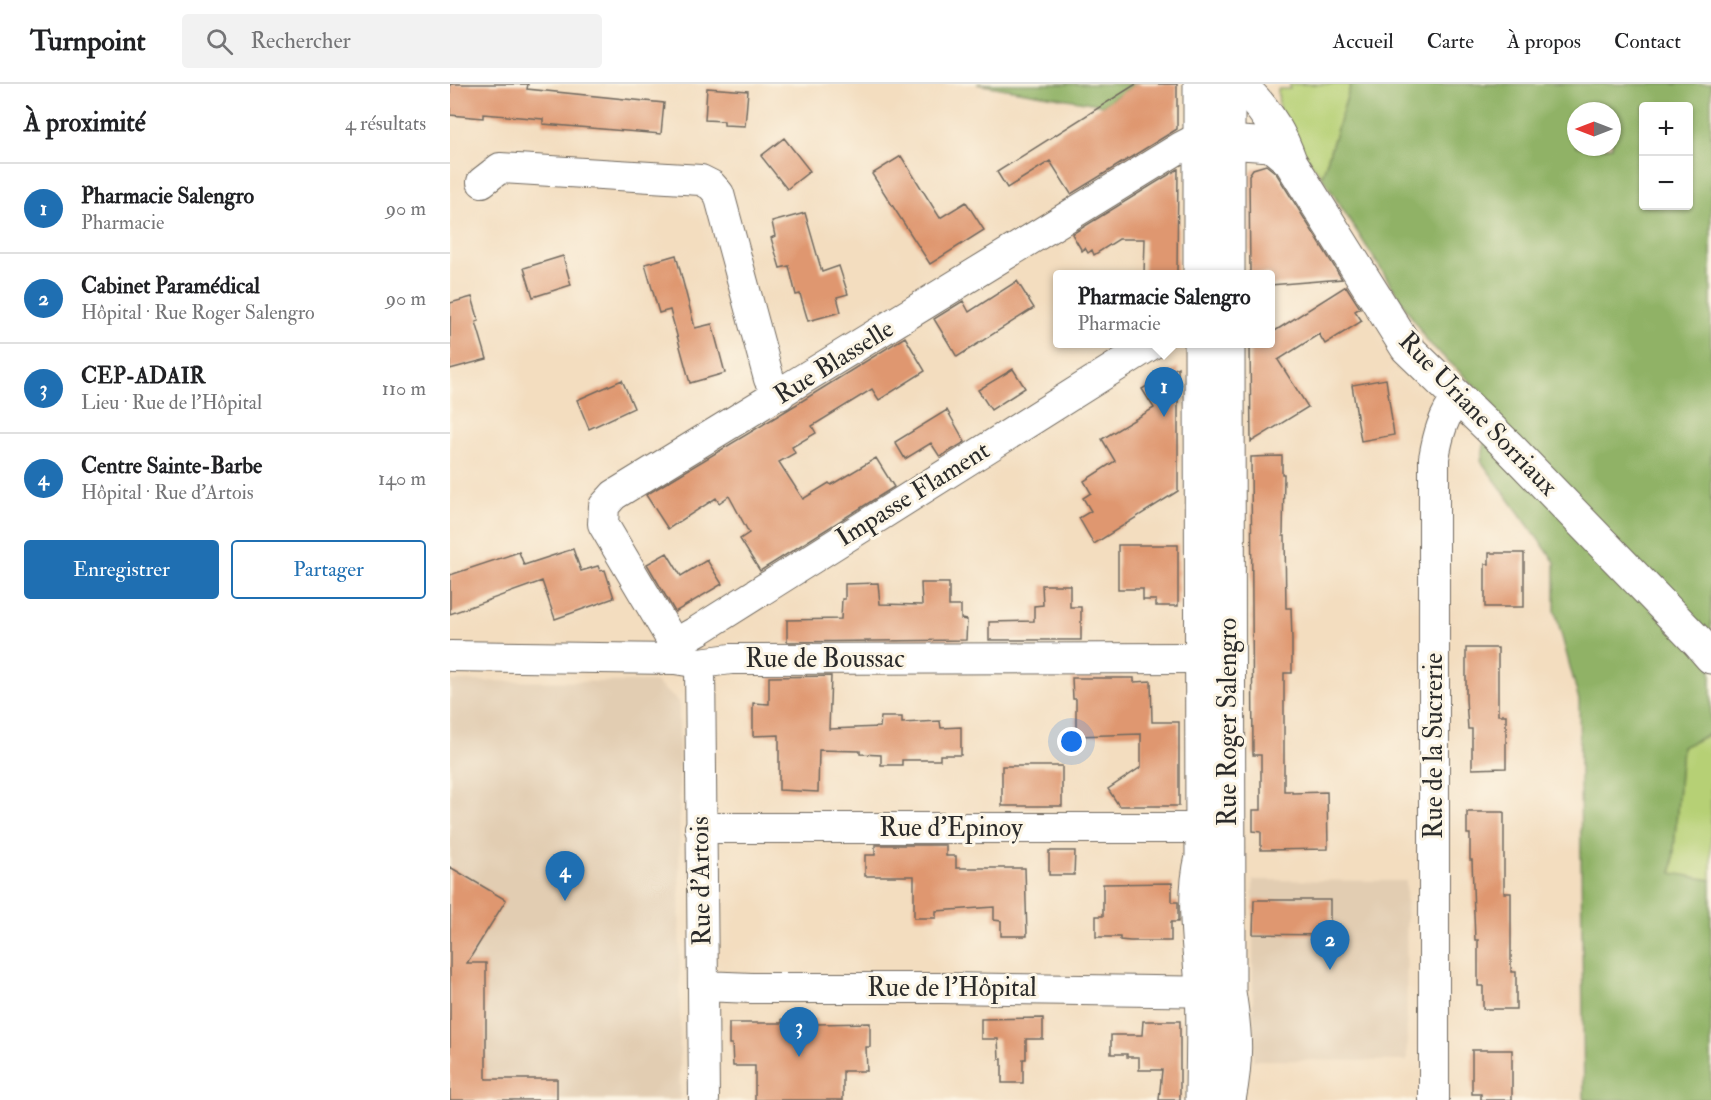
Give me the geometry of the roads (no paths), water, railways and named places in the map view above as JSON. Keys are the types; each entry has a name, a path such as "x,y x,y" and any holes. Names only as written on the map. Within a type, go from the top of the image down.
{"main road":[{"path":"1200,84 1214,143 1228,270"},
{"path":"1200,270 1214,143 1228,84"},
{"name":"Rue Uriane Sorriaux","path":"1238,84 1257,101 1283,141 1290,161 1407,348 1515,453 1705,650"},
{"name":"Rue Uriane Sorriaux","path":"1214,143 1271,145 1290,161"},
{"name":"Rue Roger Salengro","path":"1200,348 1202,857 1197,879 1196,917 1215,992 1235,1030 1235,1065 1229,1100"},
{"name":"Rue Roger Salengro","path":"1202,1100 1215,992 1228,348"}],"street":[{"name":"Rue Blasselle","path":"683,655 603,524 603,506 614,495 1181,147 1214,143"},
{"path":"482,182 500,168 701,180 711,185 718,194 770,379 780,395"},
{"name":"Impasse Flament","path":"683,655 719,617 1146,348"},
{"name":"Rue de la Sucrerie","path":"1434,1100 1434,458 1438,434 1449,409 1458,397"},
{"name":"Rue de Boussac","path":"450,657 683,655 731,659 1201,658"},
{"name":"Rue d'Artois","path":"683,655 700,828 704,1100"},
{"name":"Rue d'Epinoy","path":"700,828 1202,828"},
{"name":"Rue de l'Hôpital","path":"703,986 1215,992"}],"place":[{"name":"Pharmacie Salengro","path":"1164,417"},
{"name":"Centre Sainte-Barbe","path":"565,901"},
{"name":"Cabinet Paramédical","path":"1330,970"},
{"name":"CEP-ADAIR","path":"799,1057"}]}
